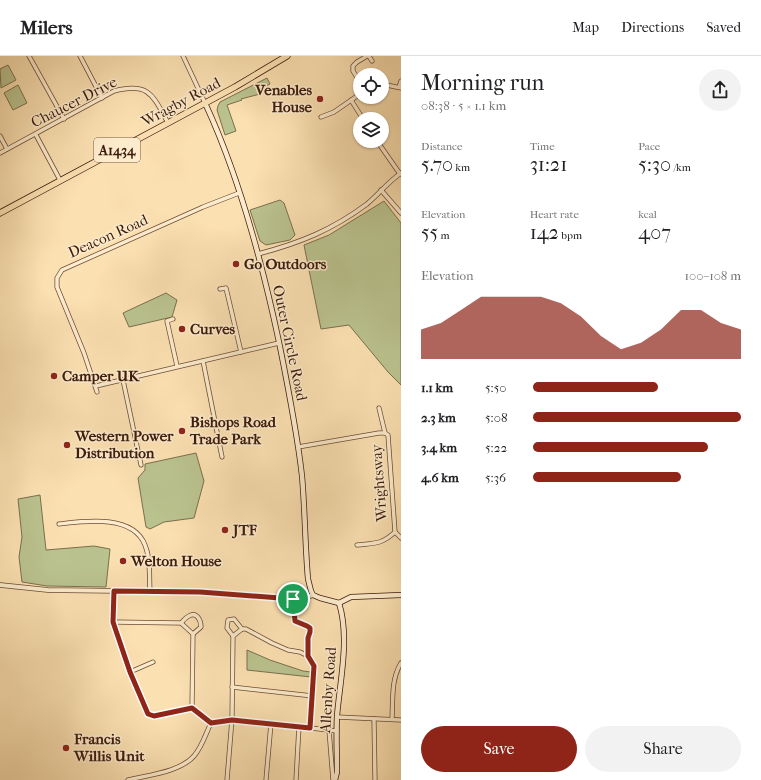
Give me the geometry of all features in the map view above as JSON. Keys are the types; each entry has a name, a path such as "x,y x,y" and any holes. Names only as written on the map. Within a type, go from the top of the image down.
{"main road":[{"name":"Wragby Road","path":"0,213 235,87 287,56"},
{"name":"Outer Circle Road","path":"205,103 227,154 240,193 258,254 279,343 288,384 298,447 303,487 308,579 313,595"},
{"path":"313,595 339,603 350,597 401,595"},
{"name":"Allenby Road","path":"334,780 337,772 336,731 342,674 344,626 339,603"}],"street":[{"path":"30,56 64,119"},
{"path":"80,56 102,98"},
{"path":"183,56 205,103"},
{"path":"353,68 353,66 368,56 372,61"},
{"path":"389,86 400,88 401,81"},
{"name":"Chaucer Drive","path":"0,153 36,135 114,91 129,87 140,88 151,94 168,123"},
{"path":"321,117 334,112 351,100 359,112"},
{"path":"36,135 60,180"},
{"path":"0,136 7,149"},
{"path":"258,254 282,248 330,228 368,202 400,173 382,148"},
{"path":"381,190 401,213"},
{"name":"Deacon Road","path":"97,392 84,353 57,287 57,278 62,270 203,207 240,193"},
{"path":"220,289 226,288 241,352"},
{"path":"173,319 167,321 177,366"},
{"path":"96,386 279,343"},
{"path":"203,361 222,457"},
{"path":"123,380 141,465"},
{"name":"Wrightsway","path":"379,408 386,433 389,438 395,532 401,538"},
{"name":"Wrightsway","path":"298,447 386,433"},
{"path":"58,524 92,521 108,522 121,524 133,529 142,537 146,546 150,591"},
{"name":"Wrightsway","path":"357,545 381,542 388,539 395,532"},
{"path":"0,585 48,590 200,592 293,599 313,595"},
{"path":"114,591 113,622 130,672 146,712 150,716 192,708"},
{"path":"293,599 295,621 310,628 308,638 308,656 314,666 310,728"},
{"path":"181,623 189,615 193,614 199,617 201,621 200,627 193,634 192,708"},
{"path":"227,780 232,720 233,636 227,628 228,620 234,619 242,629 246,629 288,650 300,652 308,656"},
{"path":"113,622 181,623 193,634"},
{"path":"233,636 242,629"},
{"path":"130,672 153,662"},
{"path":"392,719 393,690 397,669 401,663"},
{"path":"232,686 313,696"},
{"path":"192,708 211,723 232,720 336,731"},
{"path":"337,718 401,720"},
{"path":"374,719 375,780"},
{"path":"128,780 170,770 184,764 195,756 211,723"},
{"path":"266,780 270,723"},
{"path":"296,780 299,726"},
{"path":"329,730 334,780"}],"green space":[{"path":"8,65 16,80 1,88 0,69"},
{"path":"267,78 270,84 260,89 260,94 241,99 242,100 227,105 236,131 225,135 217,110 220,102"},
{"path":"18,85 27,103 13,110 4,93"},
{"path":"280,200 284,203 295,235 290,240 266,245 260,241 250,210"},
{"path":"384,201 401,223 401,385 388,372 349,325 321,329 304,245 329,235"},
{"path":"166,293 177,300 172,317 129,327 123,313"},
{"path":"196,453 204,481 194,518 164,522 150,529 146,527 138,478 145,470 145,464"},
{"path":"40,495 46,550 94,546 110,549 106,587 47,586 22,582 19,557 22,537 18,499"},
{"path":"247,650 270,660 303,671 311,672 311,677 247,670"}],"place":[{"name":"Venables House","path":"320,99"},
{"name":"Go Outdoors","path":"236,264"},
{"name":"Curves","path":"182,329"},
{"name":"Camper UK","path":"54,376"},
{"name":"Bishops Road Trade Park","path":"182,431"},
{"name":"Western Power Distribution","path":"67,445"},
{"name":"JTF","path":"225,530"},
{"name":"Welton House","path":"123,561"},
{"name":"Francis Willis Unit","path":"66,748"}],"route":[{"path":"114,591 200,592 293,599 293,616 295,621 310,628 308,638 308,656 314,666 310,728 232,720 211,723 192,708 154,716 150,716 146,712 130,672 113,622 114,591"}]}
